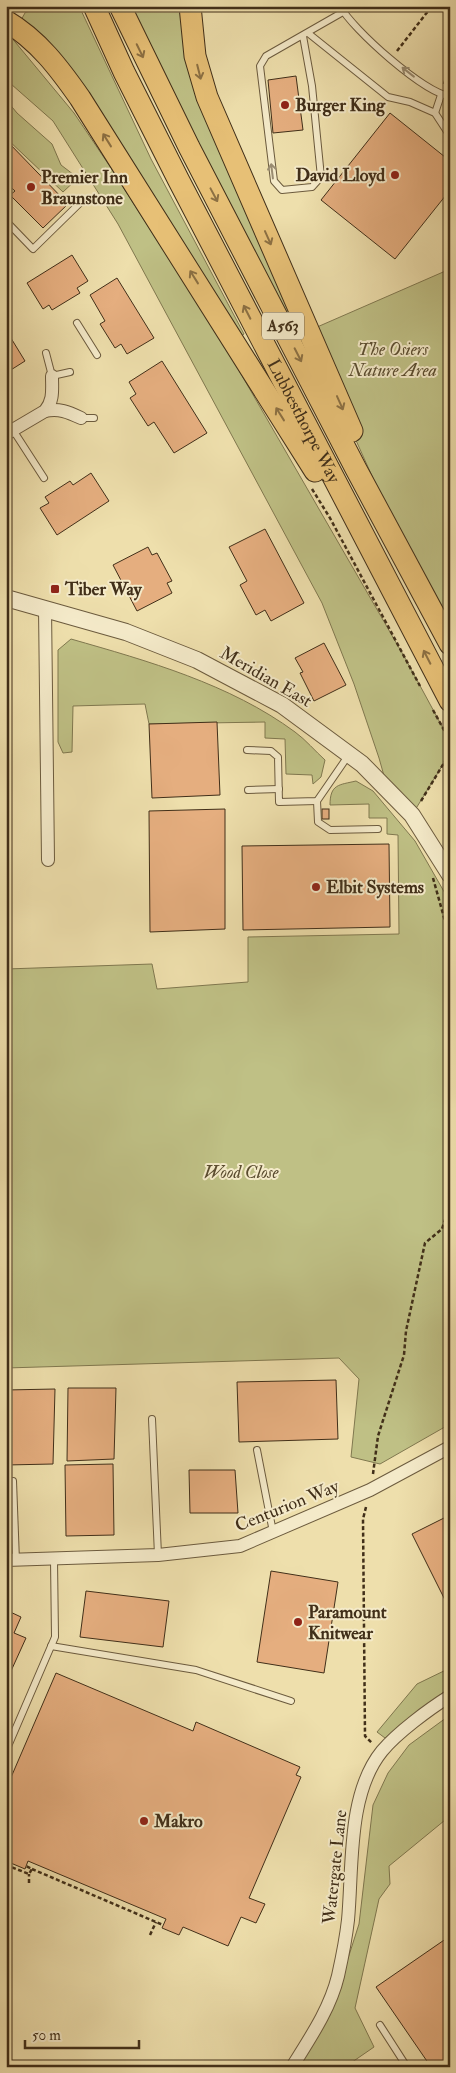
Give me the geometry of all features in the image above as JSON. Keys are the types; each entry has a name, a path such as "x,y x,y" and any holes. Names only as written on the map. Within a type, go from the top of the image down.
{"highway":[{"name":"Lubbesthorpe Way","path":"94,6 124,72 178,179 450,701"},
{"name":"Lubbesthorpe Way","path":"120,6 189,147 356,469 450,644"},
{"path":"190,6 195,56 207,97 428,601"},
{"path":"6,20 34,41 47,54 64,74 85,105 408,619"}],"street":[{"path":"45,411 53,396 52,376"},
{"path":"10,432 45,411 56,409 81,418"},
{"name":"Meridian East","path":"6,598 126,632 197,660 282,705 362,764 412,815 450,875"},
{"path":"45,608 48,860"},
{"name":"Centurion Way","path":"11,1560 158,1555 240,1546 370,1490 450,1447"},
{"name":"Watergate Lane","path":"292,2067 320,2023 337,1978 348,1922 356,1815 366,1780 381,1752 396,1737 450,1696"}],"lane":[{"path":"305,35 321,178 312,187 282,190 274,181 260,66 266,56 305,35 341,9 359,31 391,58 429,88 441,95 450,96"},
{"path":"305,35 388,97 410,102 434,113 450,136"},
{"path":"434,113 441,95"},
{"path":"6,222 33,249 83,200"},
{"path":"77,323 98,355"},
{"path":"46,353 52,376 70,372"},
{"path":"81,418 94,418"},
{"path":"10,432 44,478"},
{"path":"247,750 271,751 278,757 280,802 317,801"},
{"path":"349,755 317,801 318,822 330,830 378,829"},
{"path":"248,790 279,789"},
{"path":"152,1419 158,1555"},
{"path":"257,1450 273,1532"},
{"path":"11,1560 13,1481"},
{"path":"6,1751 55,1637 54,1560"},
{"path":"51,1646 196,1670 291,1700"},
{"path":"380,2025 407,2067"}],"path":[{"path":"391,58 432,6"},
{"path":"441,95 450,66"},
{"path":"309,484 330,518 405,658"},
{"path":"6,1865 29,1874"},
{"path":"26,1866 163,1925"},
{"path":"29,1883 29,1874 32,1869"},
{"path":"150,1935 156,1922"}],"green space":[{"path":"29,6 79,6 151,159 244,334 235,341 80,98 17,27"},
{"name":"The Osiers Nature Area","path":"120,6 192,6 192,32 308,331 450,269 450,643 428,601 320,360 297,352"},
{"path":"6,35 11,37 74,113 226,348 405,658 450,741 450,753 412,815 388,790 354,684 322,603 118,224 53,121 11,84 6,83"},
{"path":"6,96 8,102 17,113 52,144 61,165 78,178 63,192 6,138"},
{"path":"71,639 159,665 216,687 243,700 270,715 303,738 325,760 321,777 313,784 312,775 286,774 285,739 265,738 265,722 149,724 145,704 73,706 72,752 63,753 58,742 58,650"},
{"name":"Wood Close","path":"356,781 373,791 415,841 450,902 450,1424 380,1464 351,1457 359,1379 339,1358 6,1368 6,969 152,964 157,989 248,982 248,937 399,934 398,835 387,834 387,818 369,818 369,804 330,805 330,798 334,789 340,785"},
{"path":"450,1668 450,1687 385,1738 377,1732 417,1684"},
{"path":"450,1715 450,1816 389,1866 390,1884 379,1899 355,2008 374,2047 345,2067 298,2067 330,2015 359,1924 373,1805 388,1773 409,1745"}],"building":[{"name":"Burger King","path":"296,76 303,130 273,133 268,80"},
{"name":"David Lloyd","path":"390,113 450,161 450,190 395,259 321,200"},
{"name":"Premier Inn Braunstone","path":"6,140 68,204 43,228 10,195 15,191 6,183"},
{"path":"72,255 88,281 77,288 80,293 52,310 49,305 43,309 27,283"},
{"path":"117,278 154,338 127,354 121,344 115,348 100,324 105,321 90,295"},
{"path":"6,330 25,361 6,373"},
{"path":"162,361 207,433 174,453 154,422 148,426 130,398 136,394 129,382"},
{"path":"91,473 109,501 57,535 40,508 49,503 45,497 70,481 73,485"},
{"path":"265,529 304,603 271,621 265,610 256,615 240,585 247,581 229,547"},
{"path":"148,547 152,555 157,553 172,581 167,583 172,593 137,611 113,565"},
{"path":"324,643 346,685 314,701 300,673 303,672 295,658"},
{"path":"217,722 220,795 152,798 149,724"},
{"path":"225,809 225,929 150,932 149,811"},
{"path":"322,809 329,809 329,819 322,819"},
{"name":"Elbit Systems","path":"389,844 390,927 243,930 242,846"},
{"path":"336,1380 338,1439 239,1442 237,1382"},
{"path":"68,1388 116,1388 114,1459 67,1461"},
{"path":"55,1389 53,1464 6,1465 6,1390"},
{"path":"113,1464 114,1535 66,1536 65,1465"},
{"path":"189,1470 235,1470 238,1513 190,1513"},
{"path":"450,1515 450,1610 412,1534"},
{"name":"Paramount Knitwear","path":"271,1571 338,1582 324,1673 257,1662"},
{"path":"86,1591 169,1601 163,1647 80,1637"},
{"path":"6,1610 21,1617 14,1633 26,1638 6,1682"},
{"name":"Makro","path":"56,1673 193,1731 196,1722 300,1767 296,1775 301,1777 249,1898 265,1904 256,1923 241,1917 228,1946 183,1927 179,1935 162,1928 166,1919 28,1861 25,1869 6,1861 6,1789"},
{"path":"450,1936 450,2067 431,2067 376,1987"}],"place":[{"name":"Burger King","path":"285,105"},
{"name":"David Lloyd","path":"395,175"},
{"name":"Premier Inn Braunstone","path":"31,187"},
{"name":"Tiber Way","path":"55,589"},
{"name":"Elbit Systems","path":"316,887"},
{"name":"Paramount Knitwear","path":"298,1622"},
{"name":"Makro","path":"144,1821"}]}
